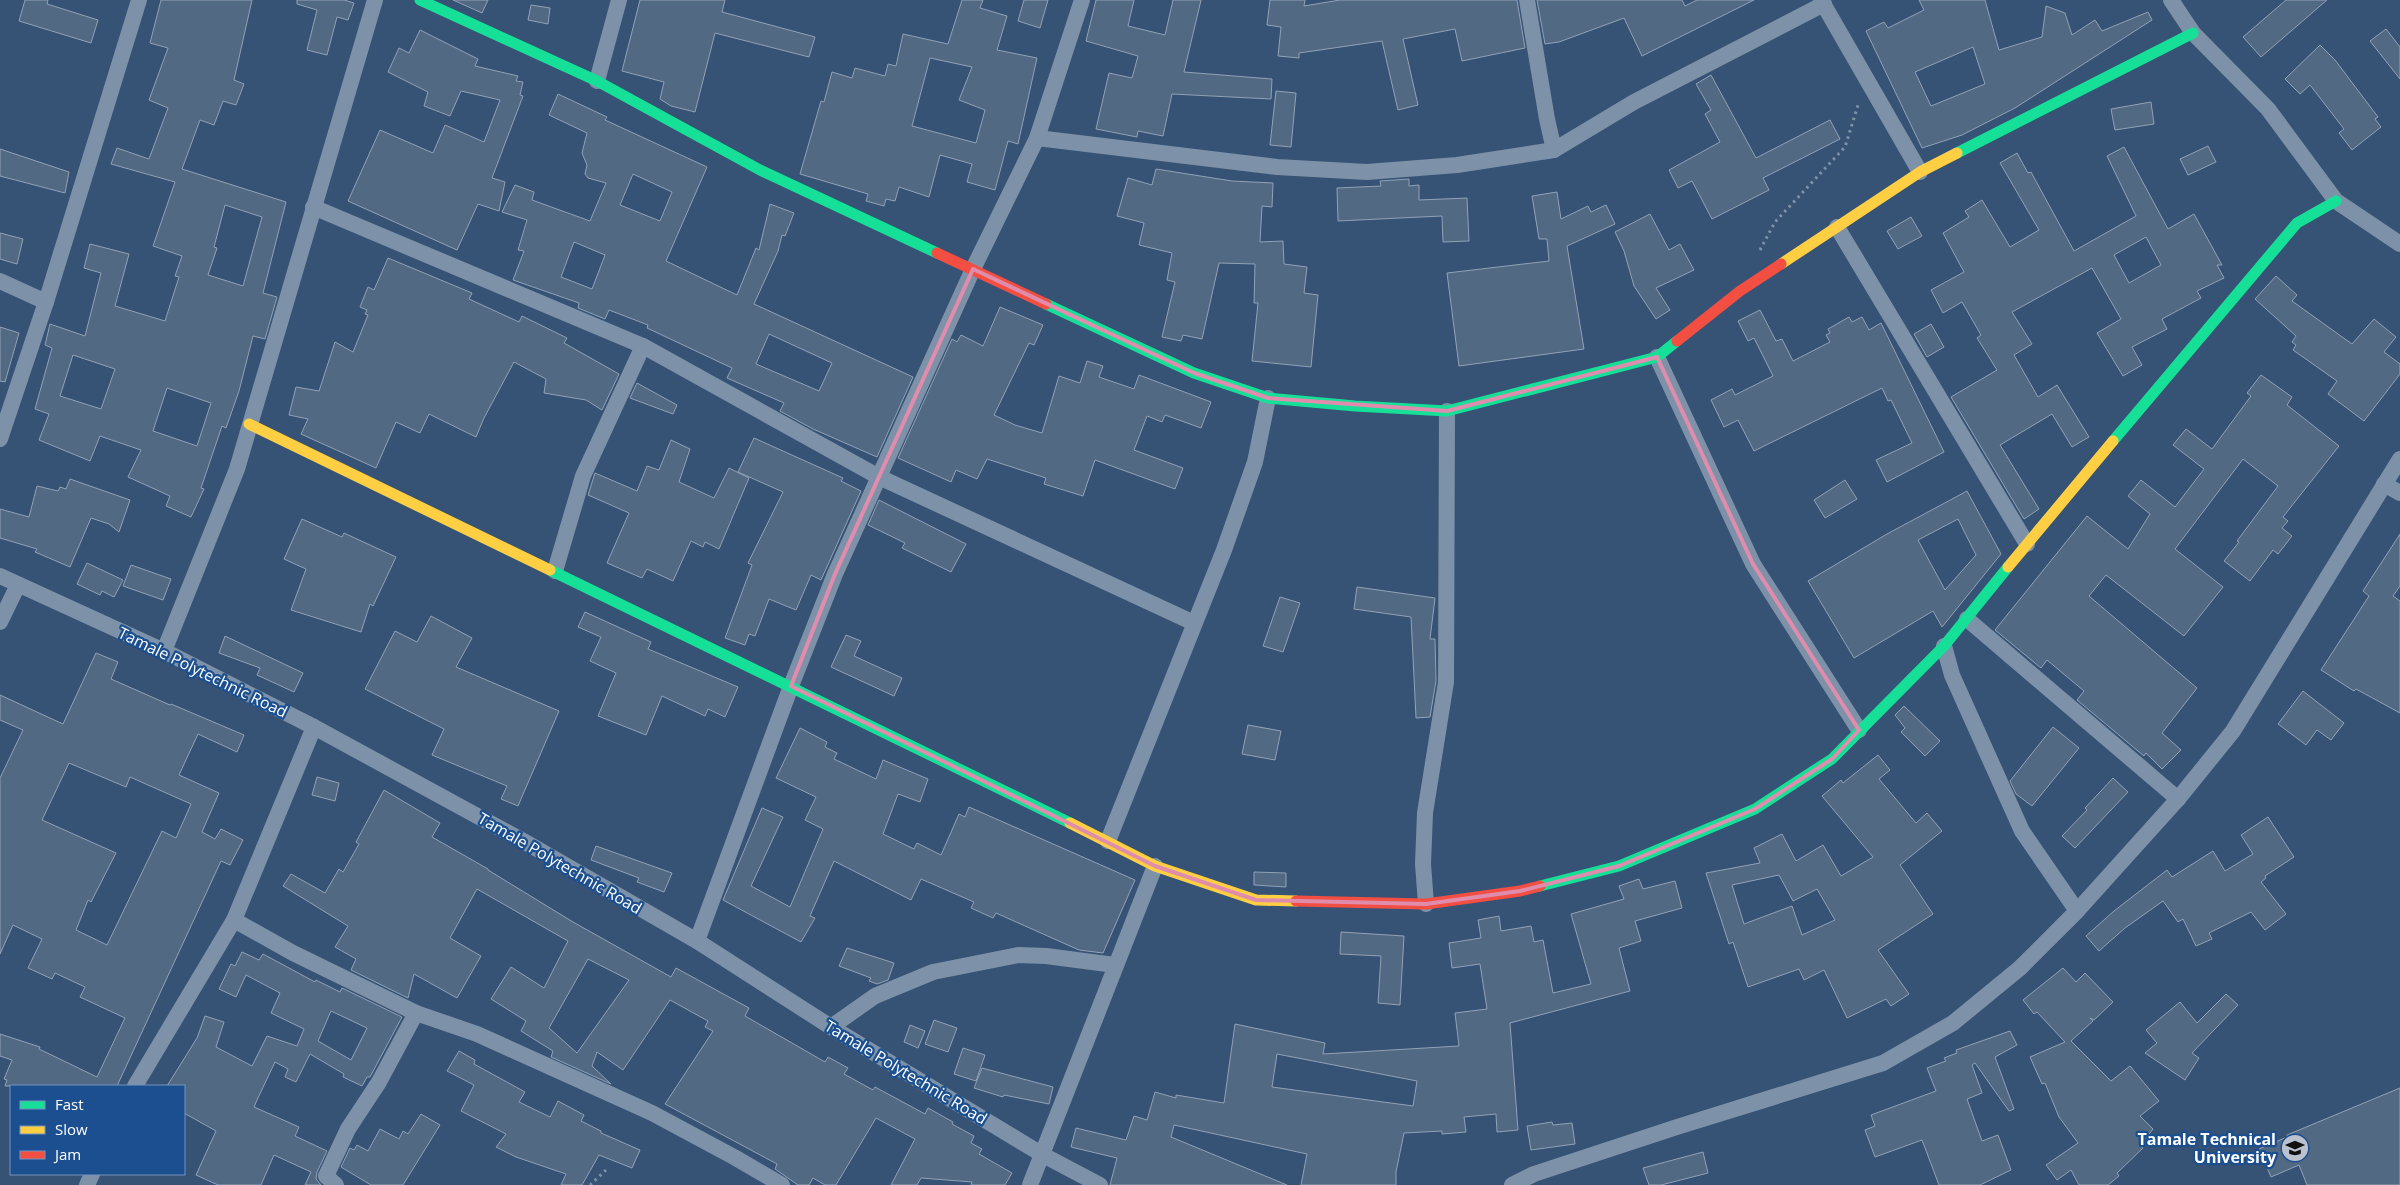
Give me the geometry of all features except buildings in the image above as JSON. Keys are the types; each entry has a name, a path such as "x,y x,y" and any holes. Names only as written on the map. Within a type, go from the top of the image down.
{"street":[{"path":"0,439 46,302 139,0"},
{"path":"164,651 187,589 213,531 237,469 375,0"},
{"path":"420,0 598,81 760,170 1194,372 1268,398 1355,406 1447,411 1657,357 1740,291 1920,172 2193,33"},
{"path":"598,81 619,0"},
{"path":"697,941 790,686 835,574 973,269 1037,138 1082,0"},
{"path":"1527,0 1554,150"},
{"path":"2171,0 2193,33 2268,109 2336,201 2400,244"},
{"path":"1037,138 1277,167 1367,172 1457,165 1554,150 1634,102 1822,2 1920,172"},
{"path":"250,424 1108,841 1155,866 1256,900 1426,904 1520,891 1619,866 1755,809 1832,759 1944,646 2027,544 2297,223 2336,201"},
{"path":"313,207 643,346 879,478 1194,622"},
{"path":"1837,227 2027,544"},
{"path":"0,281 46,302"},
{"path":"555,571 583,476 643,346"},
{"path":"1657,357 1753,564 1859,730"},
{"path":"1108,841 1166,700 1194,622 1224,550 1254,462 1268,398"},
{"path":"1426,904 1423,864 1426,813 1446,682 1447,411"},
{"path":"1512,1185 1534,1174 1883,1063 1953,1023 2020,968 2077,911 2178,800 2232,731 2400,459"},
{"path":"2384,484 2400,493"},
{"name":"Tamale Polytechnic Road","path":"0,576 164,651 314,727 525,842 697,941 831,1027 1043,1155 1100,1185"},
{"path":"0,622 18,585"},
{"path":"1967,619 2178,800"},
{"path":"1944,646 1952,676 2022,831 2077,911"},
{"path":"136,1085 234,920 314,727"},
{"path":"1030,1185 1155,866"},
{"path":"234,920 292,953 416,1013 477,1034 652,1113 782,1185"},
{"path":"831,1027 875,996 933,972 1018,955 1046,956 1115,965"},
{"path":"336,1185 326,1176 348,1129 379,1082 416,1013"}],"path":[{"path":"1757,256 1775,222 1845,147 1867,78"},
{"path":"590,1185 606,1170"}],"highlighted area":[{"path":"973,269 1194,373 1268,398 1447,411 1657,357 1753,564 1859,730 1832,759 1755,809 1619,866 1520,891 1426,904 1256,900 1155,866 791,686 835,574"}],"traffic: fast":[{"path":"420,0 597,81 760,170 937,253"},
{"path":"1957,153 2193,33"},
{"path":"2113,441 2297,223 2336,201"},
{"path":"1046,304 1194,373 1268,398 1355,406 1447,411 1657,357 1677,341"},
{"path":"1540,886 1619,866 1755,809 1832,759 1944,646 2008,567"},
{"path":"550,570 1070,823"}],"traffic: slow":[{"path":"1781,264 1920,172 1957,153"},
{"path":"249,424 550,570"},
{"path":"2008,567 2113,441"},
{"path":"1070,823 1155,866 1256,900 1296,901"}],"traffic: jam":[{"path":"937,253 1046,304"},
{"path":"1677,341 1740,291 1781,264"},
{"path":"1296,901 1426,904 1520,891 1540,886"}],"place":[{"name":"Tamale Technical University","path":"2295,1148"}]}
